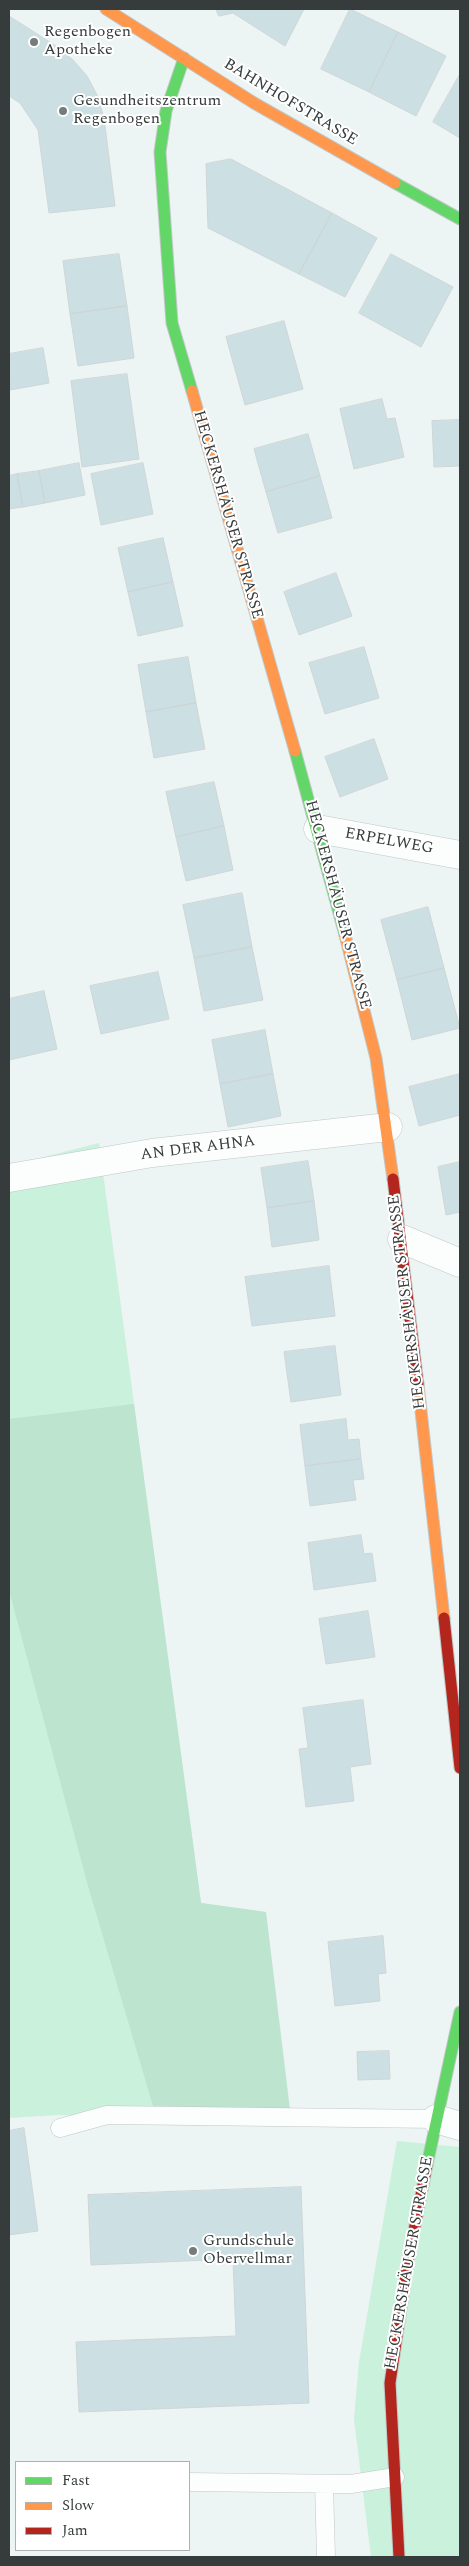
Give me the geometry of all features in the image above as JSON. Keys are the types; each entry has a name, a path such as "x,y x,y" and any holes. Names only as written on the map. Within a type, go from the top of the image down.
{"street":[{"name":"BAHNHOFSTRASSE","path":"106,9 262,107 460,219"},
{"name":"HECKERSHÄUSER STRASSE","path":"184,58 166,111 160,152 172,323 318,830 376,1058 388,1128 402,1240 460,1768"},
{"name":"ERPELWEG","path":"318,830 460,855"},
{"name":"AN DER AHNA","path":"9,1178 152,1153 388,1128"},
{"path":"402,1240 460,1263"},
{"name":"HECKERSHÄUSER STRASSE","path":"399,2557 390,2383 406,2272 448,2122 460,2012"}],"lane":[{"path":"60,2128 107,2115 448,2122"},
{"path":"190,2482 351,2484 395,2477"},
{"path":"324,2484 326,2557"}],"green space":[{"path":"99,1143 201,1903 266,1912 283,2072 291,2118 58,2115 9,2118 9,1166"},
{"path":"134,1404 201,1903 266,1912 291,2118 156,2116 88,1886 9,1590 9,1419"},
{"path":"397,2141 460,2147 460,2557 371,2557 354,2419 359,2362"}],"building":[{"path":"216,9 304,9 285,46 233,13 219,16"},
{"path":"350,9 398,32 369,92 321,69"},
{"name":"Gesundheitszentrum Regenbogen","path":"9,16 56,46 73,60 87,76 97,95 104,118 115,206 49,213 38,130 20,103 9,96"},
{"path":"398,32 446,56 416,116 369,92"},
{"path":"460,74 460,138 433,122"},
{"path":"231,159 332,213 299,274 208,228 206,164"},
{"path":"332,213 377,238 345,297 299,274"},
{"path":"119,254 127,306 70,314 63,261"},
{"path":"391,254 453,287 421,347 359,313"},
{"path":"127,306 134,358 78,366 70,314"},
{"path":"284,321 303,389 245,405 226,337"},
{"path":"43,348 49,383 10,390 9,354"},
{"path":"127,374 139,459 82,467 71,381"},
{"path":"382,399 387,419 395,418 404,457 354,469 340,409"},
{"path":"460,420 460,466 434,467 432,421"},
{"path":"308,434 320,476 266,492 254,449"},
{"path":"79,463 85,495 45,503 39,471"},
{"path":"143,463 153,514 101,525 91,474"},
{"path":"39,471 45,503 23,507 17,474"},
{"path":"17,474 23,507 9,509 9,476"},
{"path":"320,476 332,518 278,533 266,492"},
{"path":"163,538 173,582 128,592 118,548"},
{"path":"336,573 352,616 299,635 284,592"},
{"path":"173,582 183,626 138,636 128,592"},
{"path":"364,647 379,698 325,714 309,663"},
{"path":"188,657 196,703 146,712 138,665"},
{"path":"196,703 205,749 154,758 146,712"},
{"path":"374,739 388,779 340,797 325,757"},
{"path":"214,782 224,826 176,837 166,792"},
{"path":"224,826 233,870 186,881 176,837"},
{"path":"242,893 252,947 194,958 183,905"},
{"path":"428,907 444,968 397,980 381,920"},
{"path":"252,947 263,1000 204,1011 194,958"},
{"path":"444,968 460,1028 412,1040 397,980"},
{"path":"158,972 169,1019 101,1034 90,986"},
{"path":"44,991 57,1049 9,1060 9,999"},
{"path":"265,1030 273,1074 220,1084 212,1040"},
{"path":"273,1074 281,1116 228,1127 220,1084"},
{"path":"460,1074 460,1115 419,1126 409,1087"},
{"path":"308,1161 314,1201 267,1208 261,1168"},
{"path":"460,1162 460,1212 446,1215 438,1167"},
{"path":"314,1201 319,1240 272,1247 267,1208"},
{"path":"329,1266 335,1316 252,1326 245,1277"},
{"path":"335,1346 341,1395 291,1402 284,1352"},
{"path":"346,1419 348,1440 359,1439 361,1459 305,1466 300,1425"},
{"path":"361,1459 364,1479 353,1480 356,1500 310,1506 305,1466"},
{"path":"361,1535 364,1554 372,1553 376,1581 314,1590 308,1543"},
{"path":"368,1611 375,1657 326,1664 319,1619"},
{"path":"363,1700 371,1764 350,1767 354,1801 306,1807 299,1749 308,1748 303,1708"},
{"path":"383,1936 386,1973 378,1974 380,2001 335,2006 328,1942"},
{"path":"389,2051 390,2079 358,2080 357,2052"},
{"path":"24,2128 38,2231 9,2235 9,2131"},
{"path":"301,2187 309,2403 79,2412 76,2342 236,2336 233,2259 91,2265 88,2195"}],"traffic: fast":[{"path":"184,58 166,111 160,152 172,323 192,391"},
{"path":"395,183 460,219"},
{"path":"295,751 345,935"},
{"path":"427,2165 460,2012"}],"traffic: slow":[{"path":"106,9 254,103 395,183"},
{"path":"192,391 295,751"},
{"path":"345,935 376,1058 393,1179"},
{"path":"418,1384 444,1618"}],"traffic: jam":[{"path":"393,1179 418,1384"},
{"path":"444,1618 460,1768"},
{"path":"399,2557 390,2383 408,2261 427,2165"}],"place":[{"name":"Regenbogen Apotheke","path":"34,42"},
{"name":"Gesundheitszentrum Regenbogen","path":"63,111"},
{"name":"Grundschule Obervellmar","path":"193,2251"}]}
